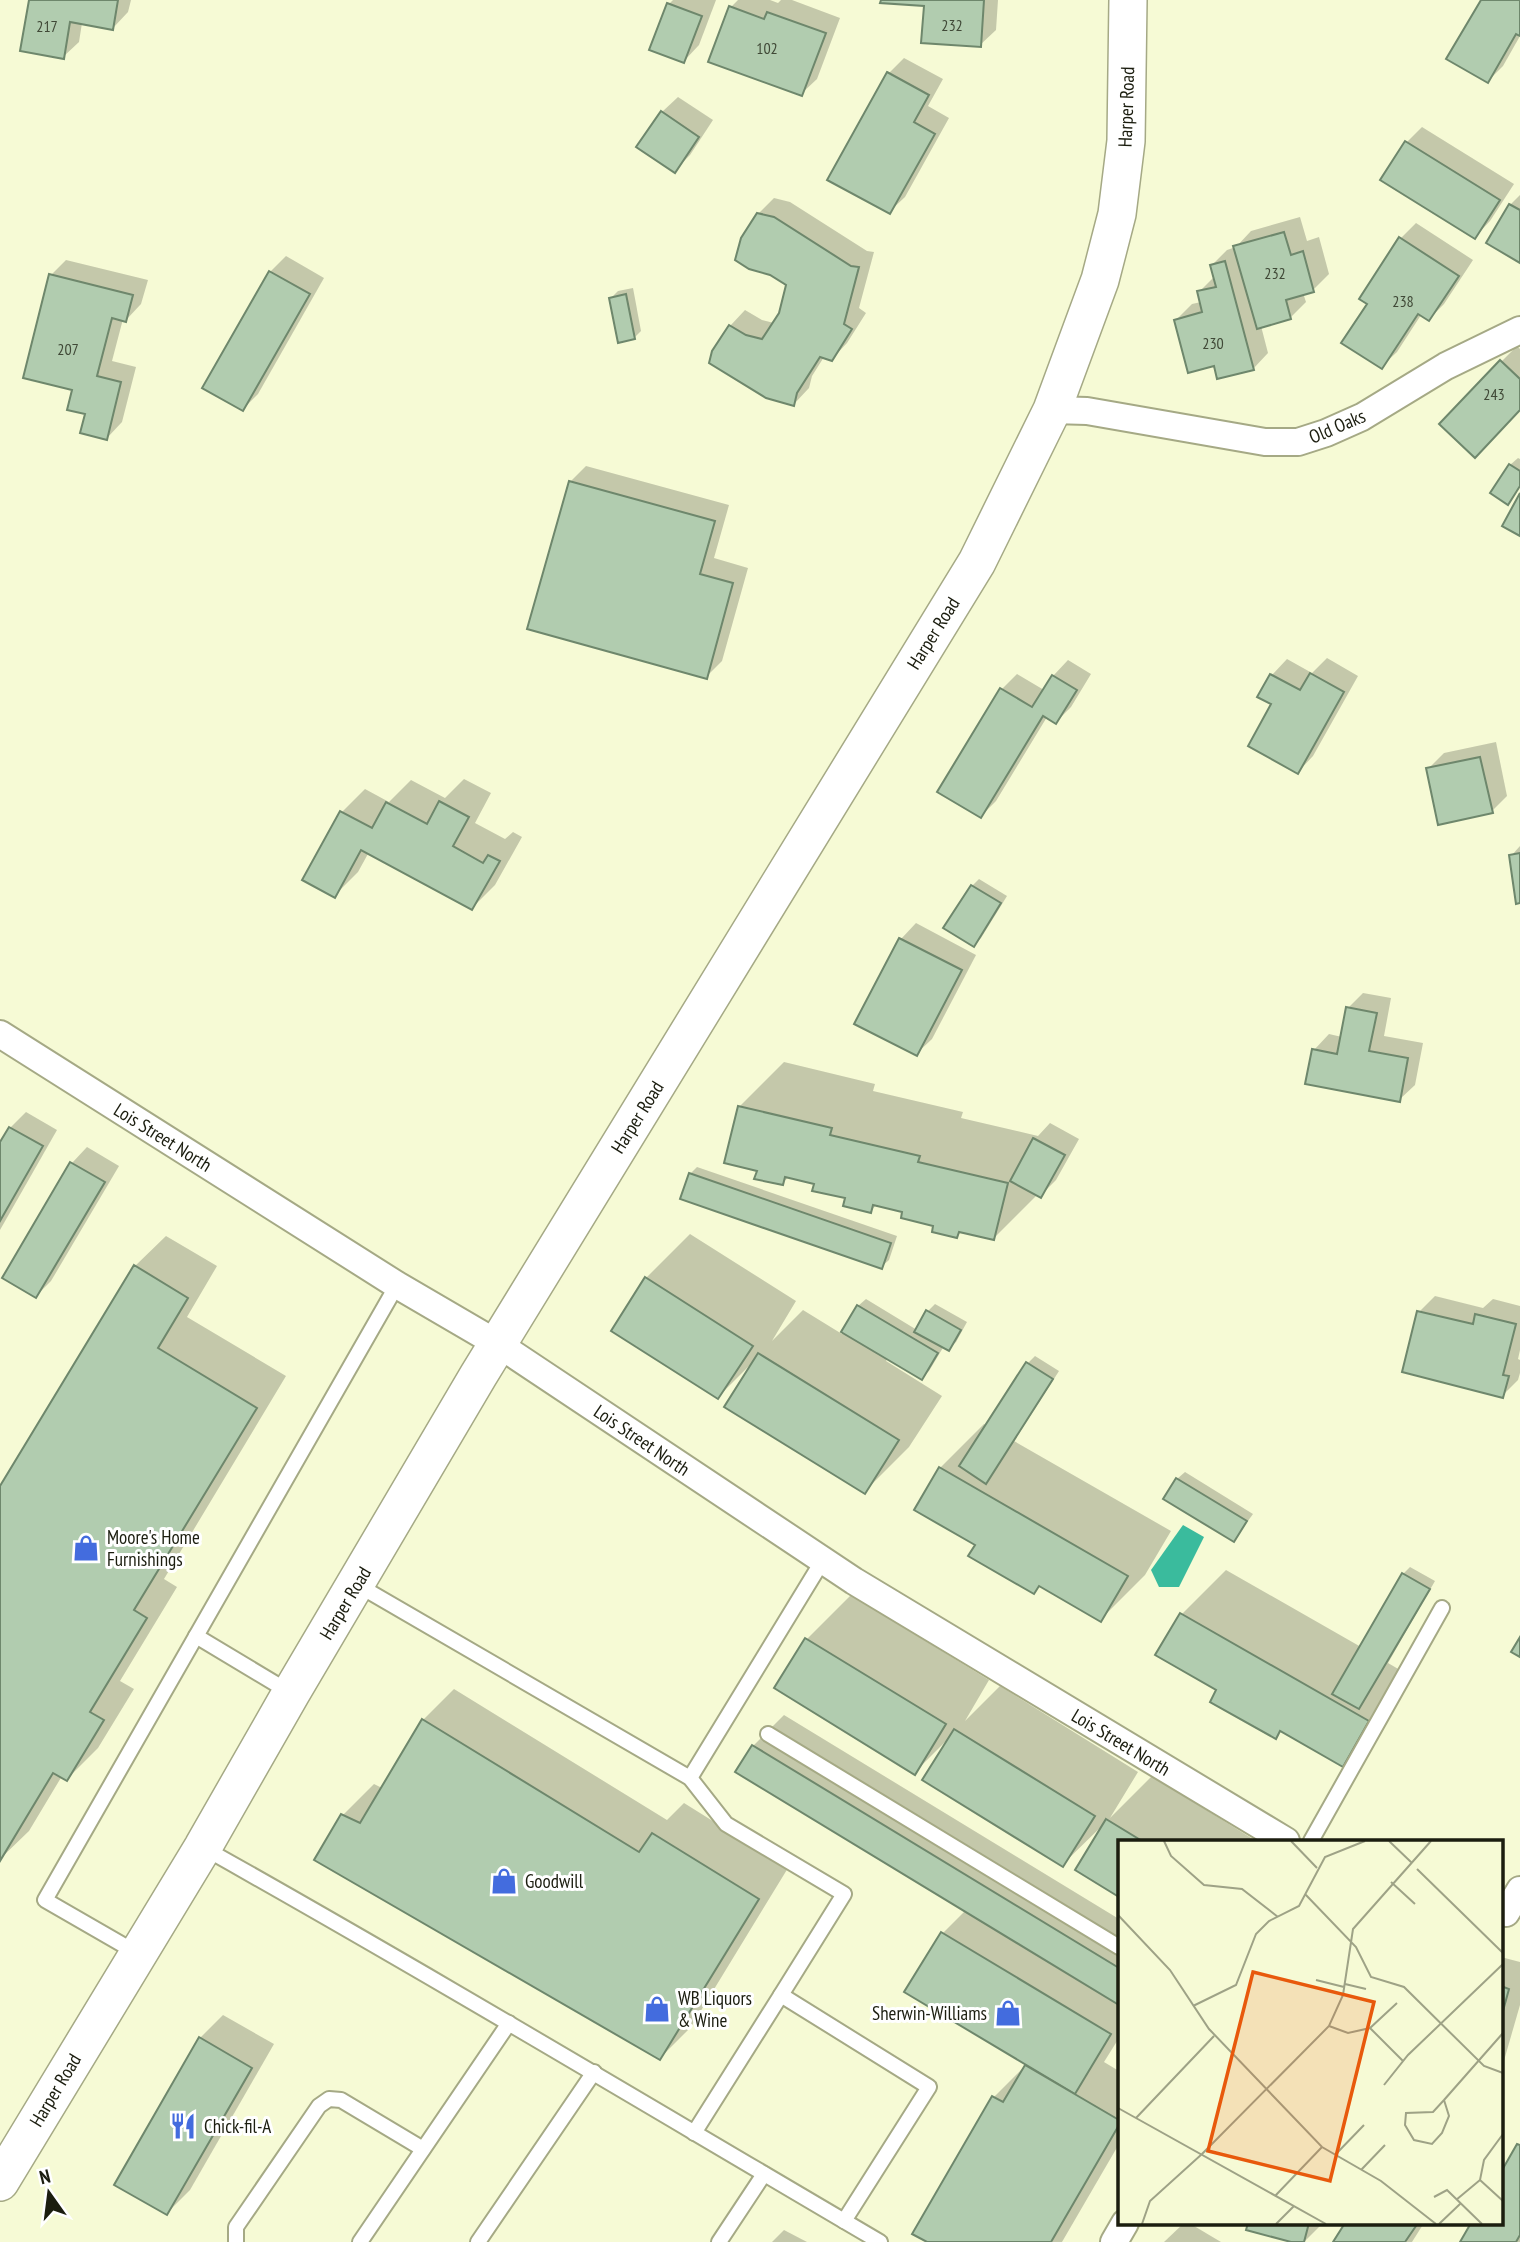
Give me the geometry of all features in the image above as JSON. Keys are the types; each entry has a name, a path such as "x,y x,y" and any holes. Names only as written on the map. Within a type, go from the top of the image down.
{"main road":[{"name":"Harper Road","path":"0,2182 203,1847 498,1344 977,562 1052,410 1100,280 1117,214 1126,141 1128,0"}],"street":[{"name":"Old Oaks","path":"1052,410 1087,411 1265,442 1298,442 1362,417 1446,366 1520,330"},
{"name":"Lois Street North","path":"0,1034 397,1285 498,1344 823,1560 1284,1840"},
{"path":"1509,1913 1520,1890"},
{"path":"1114,2242 1124,2224"}],"lane":[{"path":"137,1953 45,1900 397,1285"},
{"path":"690,1778 823,1560"},
{"path":"356,1584 690,1778 726,1824 844,1894 694,2133"},
{"path":"1312,1840 1442,1608"},
{"path":"195,1636 291,1693"},
{"path":"768,1734 1118,1946"},
{"path":"203,1847 594,2072 880,2242"},
{"path":"781,1995 929,2087 844,2221"},
{"path":"360,2242 509,2023"},
{"path":"478,2242 594,2072"},
{"path":"236,2242 236,2227 319,2106 328,2099 341,2100 423,2149"},
{"path":"719,2242 764,2174"}],"water":[{"path":"1183,1525 1204,1537 1179,1587 1159,1587 1151,1570"}],"building":[{"path":"29,0 118,0 113,30 70,22 64,59 20,51"},
{"path":"881,0 984,0 981,47 921,43 924,6 880,3"},
{"path":"1481,0 1520,0 1520,36 1516,34 1488,83 1446,59"},
{"path":"667,3 702,16 684,63 649,50"},
{"path":"729,6 764,19 767,12 826,33 802,96 708,62"},
{"path":"887,72 929,95 914,122 935,134 890,214 827,180"},
{"path":"661,111 699,137 675,173 636,147"},
{"path":"1405,141 1500,200 1475,239 1380,180"},
{"path":"1509,204 1520,210 1520,263 1486,243"},
{"path":"757,213 774,217 851,266 859,267 844,324 852,329 832,361 820,357 797,393 794,406 766,398 709,363 712,351 729,325 746,335 762,339 779,313 786,285 735,260 741,238"},
{"path":"1284,232 1291,255 1303,251 1314,292 1286,300 1291,319 1257,329 1233,246"},
{"path":"1399,237 1459,276 1429,321 1418,314 1382,369 1341,343 1367,304 1359,299"},
{"path":"1225,261 1254,370 1217,379 1214,366 1188,373 1174,320 1202,312 1197,291 1216,287 1210,265"},
{"path":"269,271 310,294 243,411 202,388"},
{"path":"49,274 133,295 126,322 112,318 97,376 121,382 107,440 80,433 85,414 67,410 72,390 23,378"},
{"path":"626,294 635,339 618,343 609,298"},
{"path":"1500,360 1520,379 1520,410 1475,458 1439,424"},
{"path":"1509,464 1520,471 1520,486 1508,505 1490,493"},
{"path":"569,481 715,521 700,574 733,583 707,679 527,629"},
{"path":"1520,493 1520,536 1502,526"},
{"path":"1310,673 1344,692 1298,774 1248,746 1271,704 1257,697 1270,674 1300,690"},
{"path":"1052,675 1077,690 1056,724 1043,716 981,818 937,792 1000,688 1032,707"},
{"path":"1480,757 1493,813 1438,825 1426,768"},
{"path":"439,801 469,817 453,846 483,863 488,855 500,861 472,910 361,850 335,898 302,880 340,811 372,828 386,802 427,824"},
{"path":"1520,853 1520,903 1516,904 1509,855"},
{"path":"971,885 1001,903 974,947 943,928"},
{"path":"899,938 962,970 917,1056 854,1024"},
{"path":"1346,1007 1377,1013 1369,1051 1408,1058 1400,1102 1305,1084 1312,1049 1337,1054"},
{"path":"738,1106 832,1128 830,1135 920,1156 918,1162 1008,1183 994,1240 959,1232 957,1238 932,1232 933,1226 901,1218 902,1212 873,1205 871,1213 843,1206 845,1198 812,1191 814,1184 785,1177 783,1185 754,1179 757,1171 724,1163"},
{"path":"9,1127 43,1146 0,1221 0,1142"},
{"path":"1033,1138 1065,1155 1041,1198 1010,1181"},
{"path":"70,1162 105,1182 36,1298 2,1278"},
{"path":"689,1173 891,1243 882,1269 680,1199"},
{"name":"Moore's Home Furnishings","path":"134,1265 188,1298 158,1348 257,1408 134,1610 147,1618 90,1712 104,1720 67,1781 53,1773 0,1861 0,1486"},
{"path":"645,1277 753,1346 718,1399 611,1331"},
{"path":"857,1305 938,1353 922,1380 841,1332"},
{"path":"926,1310 961,1330 949,1351 914,1332"},
{"path":"1417,1311 1473,1324 1475,1314 1516,1324 1503,1375 1509,1376 1503,1398 1402,1372"},
{"path":"758,1353 899,1440 865,1494 724,1407"},
{"path":"1026,1362 1053,1379 986,1484 959,1466"},
{"path":"939,1467 1128,1576 1101,1622 1039,1586 1034,1594 968,1556 975,1545 914,1510"},
{"path":"1176,1478 1247,1521 1234,1542 1163,1499"},
{"path":"1402,1573 1430,1589 1359,1709 1332,1694"},
{"path":"1180,1613 1369,1721 1343,1767 1280,1731 1276,1739 1210,1702 1216,1690 1155,1655"},
{"path":"1520,1637 1520,1657 1511,1652"},
{"path":"805,1638 946,1724 915,1775 774,1688"},
{"path":"422,1719 639,1852 652,1833 759,1899 660,2060 314,1860 341,1814 360,1823"},
{"path":"954,1729 1095,1816 1063,1867 922,1780"},
{"path":"752,1745 1118,1967 1118,2004 735,1772"},
{"path":"1106,1819 1140,1840 1118,1840 1118,1896 1075,1870"},
{"name":"Sherwin-Williams","path":"941,1932 1111,2034 1075,2094 904,1992"},
{"path":"1502,1986 1509,1989 1502,2014"},
{"name":"Chick-fil-A","path":"199,2037 252,2068 167,2215 114,2185"},
{"path":"1025,2065 1118,2119 1118,2127 1051,2242 927,2242 912,2234 992,2096 1003,2102"},
{"path":"1517,2144 1520,2145 1520,2235 1516,2242 1460,2242 1470,2224 1502,2224 1502,2170"},
{"path":"1248,2224 1309,2224 1304,2242 1291,2242 1246,2230"},
{"path":"1344,2224 1417,2224 1405,2242 1333,2242"}],"place":[{"name":"Moore's Home Furnishings","path":"86,1548"},
{"name":"Goodwill","path":"504,1881"},
{"name":"WB Liquors & Wine","path":"657,2009"},
{"name":"Sherwin-Williams","path":"1008,2013"},
{"name":"Chick-fil-A","path":"183,2126"}]}
